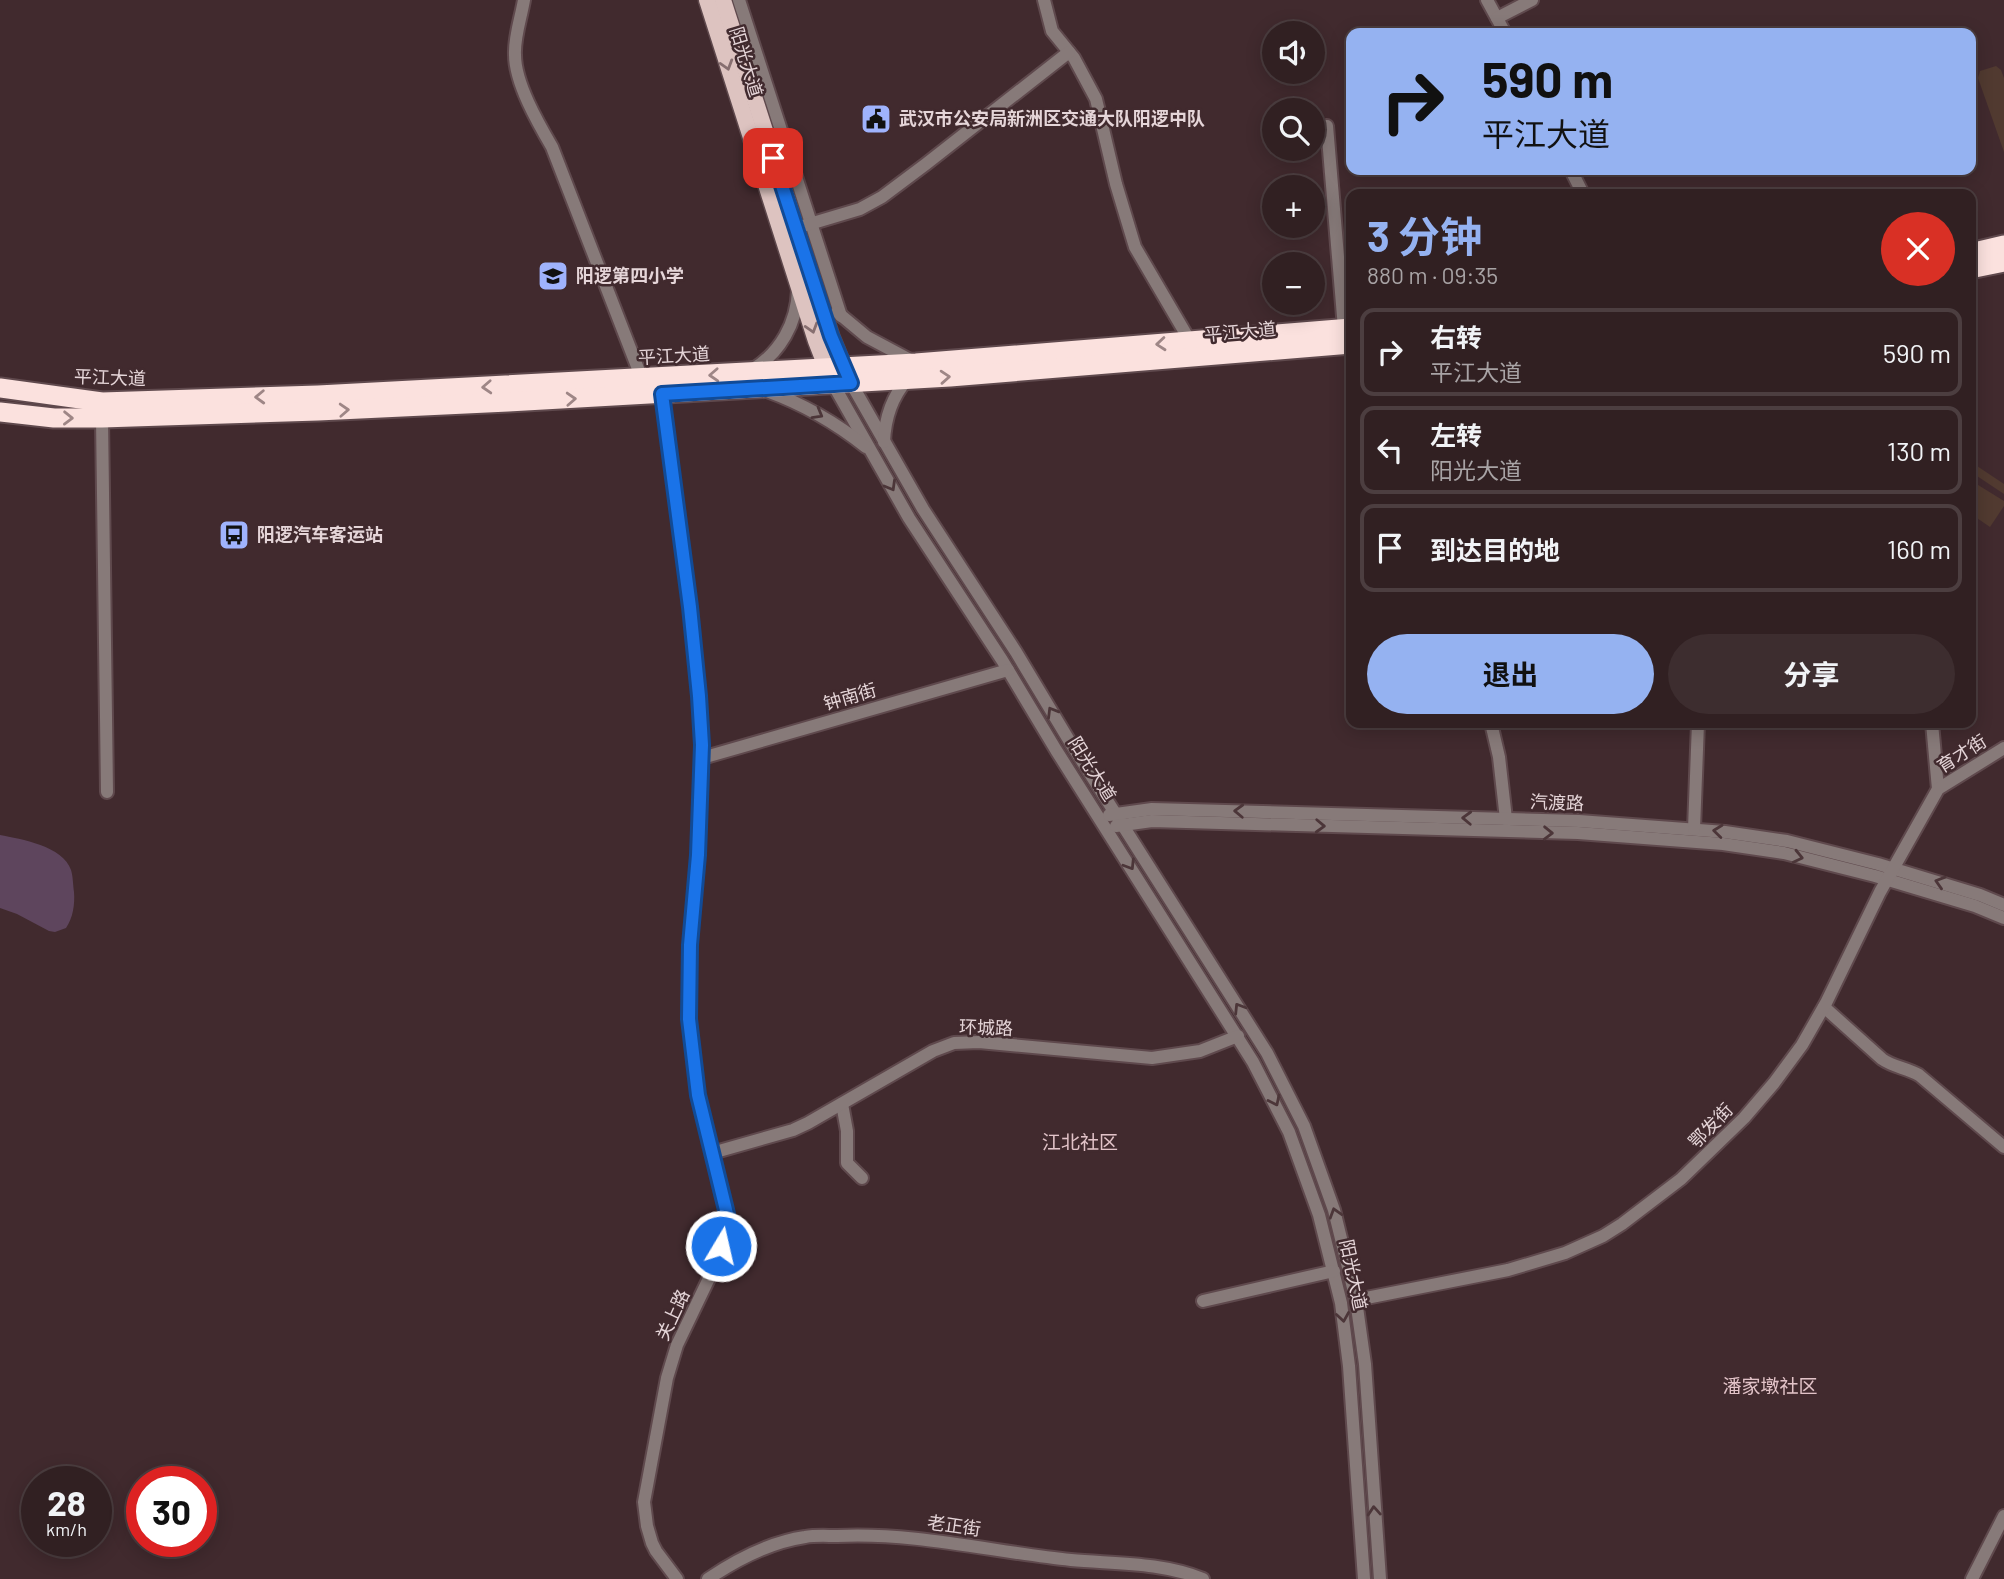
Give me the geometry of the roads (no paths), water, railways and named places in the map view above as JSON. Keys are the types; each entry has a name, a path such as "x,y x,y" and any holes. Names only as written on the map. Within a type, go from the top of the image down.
{"highway":[{"path":"1976,252 2004,245"},
{"path":"1976,268 2004,262"},
{"name":"平江大道","path":"0,388 102,402 318,396 642,379 753,381 911,371 1346,333"},
{"name":"平江大道","path":"911,371 1190,341 1346,333"},
{"name":"平江大道","path":"0,412 54,418 102,418 332,411 662,394 753,381"}],"main road":[{"name":"阳光大道","path":"707,0 798,286 839,376"},
{"name":"阳光大道","path":"723,0 804,226 816,289 831,336 839,376"}],"street":[{"path":"524,0 515,50 518,75 538,124 552,147 642,379"},
{"path":"739,0 804,226 841,316"},
{"path":"1044,0 1052,32 1074,58 1096,99 1116,184 1135,247 1190,341"},
{"path":"1487,0 1502,28"},
{"path":"1497,18 1532,0"},
{"path":"804,226 860,209 882,197 1069,52"},
{"path":"1327,126 1346,305"},
{"path":"798,286 796,306 786,335 753,381 824,417 871,451"},
{"path":"816,289 841,316 911,371 889,409 884,442"},
{"name":"阳光大道","path":"839,376 884,442 923,509 1016,652 1267,1053 1292,1098 1334,1210 1356,1300 1365,1364 1380,1579"},
{"name":"阳光大道","path":"839,376 871,451 909,518 1238,1036 1266,1083 1293,1141 1319,1215 1342,1313 1349,1366 1364,1579"},
{"name":"关上路","path":"662,394 693,633 702,758 698,855 690,945 689,1019 698,1095 727,1214 713,1270 674,1353 644,1502 652,1543 677,1579"},
{"path":"102,418 107,792"},
{"name":"钟南街","path":"702,758 1008,670"},
{"path":"1492,728 1501,769 1506,819"},
{"path":"1694,829 1698,728"},
{"path":"1933,728 1938,789"},
{"name":"育才街","path":"1938,789 2004,748"},
{"name":"鄂发街","path":"1356,1300 1527,1266 1583,1246 1622,1224 1681,1179 1744,1118 1788,1064 1824,1007 1890,874 1938,789"},
{"name":"汽渡路","path":"1102,822 1116,814 1152,809 1621,823 1694,829 1787,841 1890,874 2004,918"},
{"name":"汽渡路","path":"1102,822 1123,825 1153,821 1578,833 1659,838 1723,844 1890,874 1980,895 2004,905"},
{"path":"1824,1007 1882,1059 1919,1075 2004,1147"},
{"name":"环城路","path":"712,1153 793,1130 933,1051 954,1043 979,1042 1152,1058 1200,1051 1238,1036"},
{"path":"842,1104 847,1131 847,1163 862,1178"},
{"path":"1203,1301 1334,1271"},
{"path":"1972,1579 2004,1516"},
{"name":"老正街","path":"708,1579 741,1559 789,1541 806,1537 858,1535 902,1536 1070,1560 1167,1567 1203,1579"}],"place":[{"name":"武汉市公安局新洲区交通大队阳逻中队","path":"876,119"},
{"name":"阳逻第四小学","path":"553,276"},
{"name":"阳逻汽车客运站","path":"234,535"}],"district":[{"name":"江北社区","path":"1080,1142"},
{"name":"潘家墩社区","path":"1770,1386"}]}
